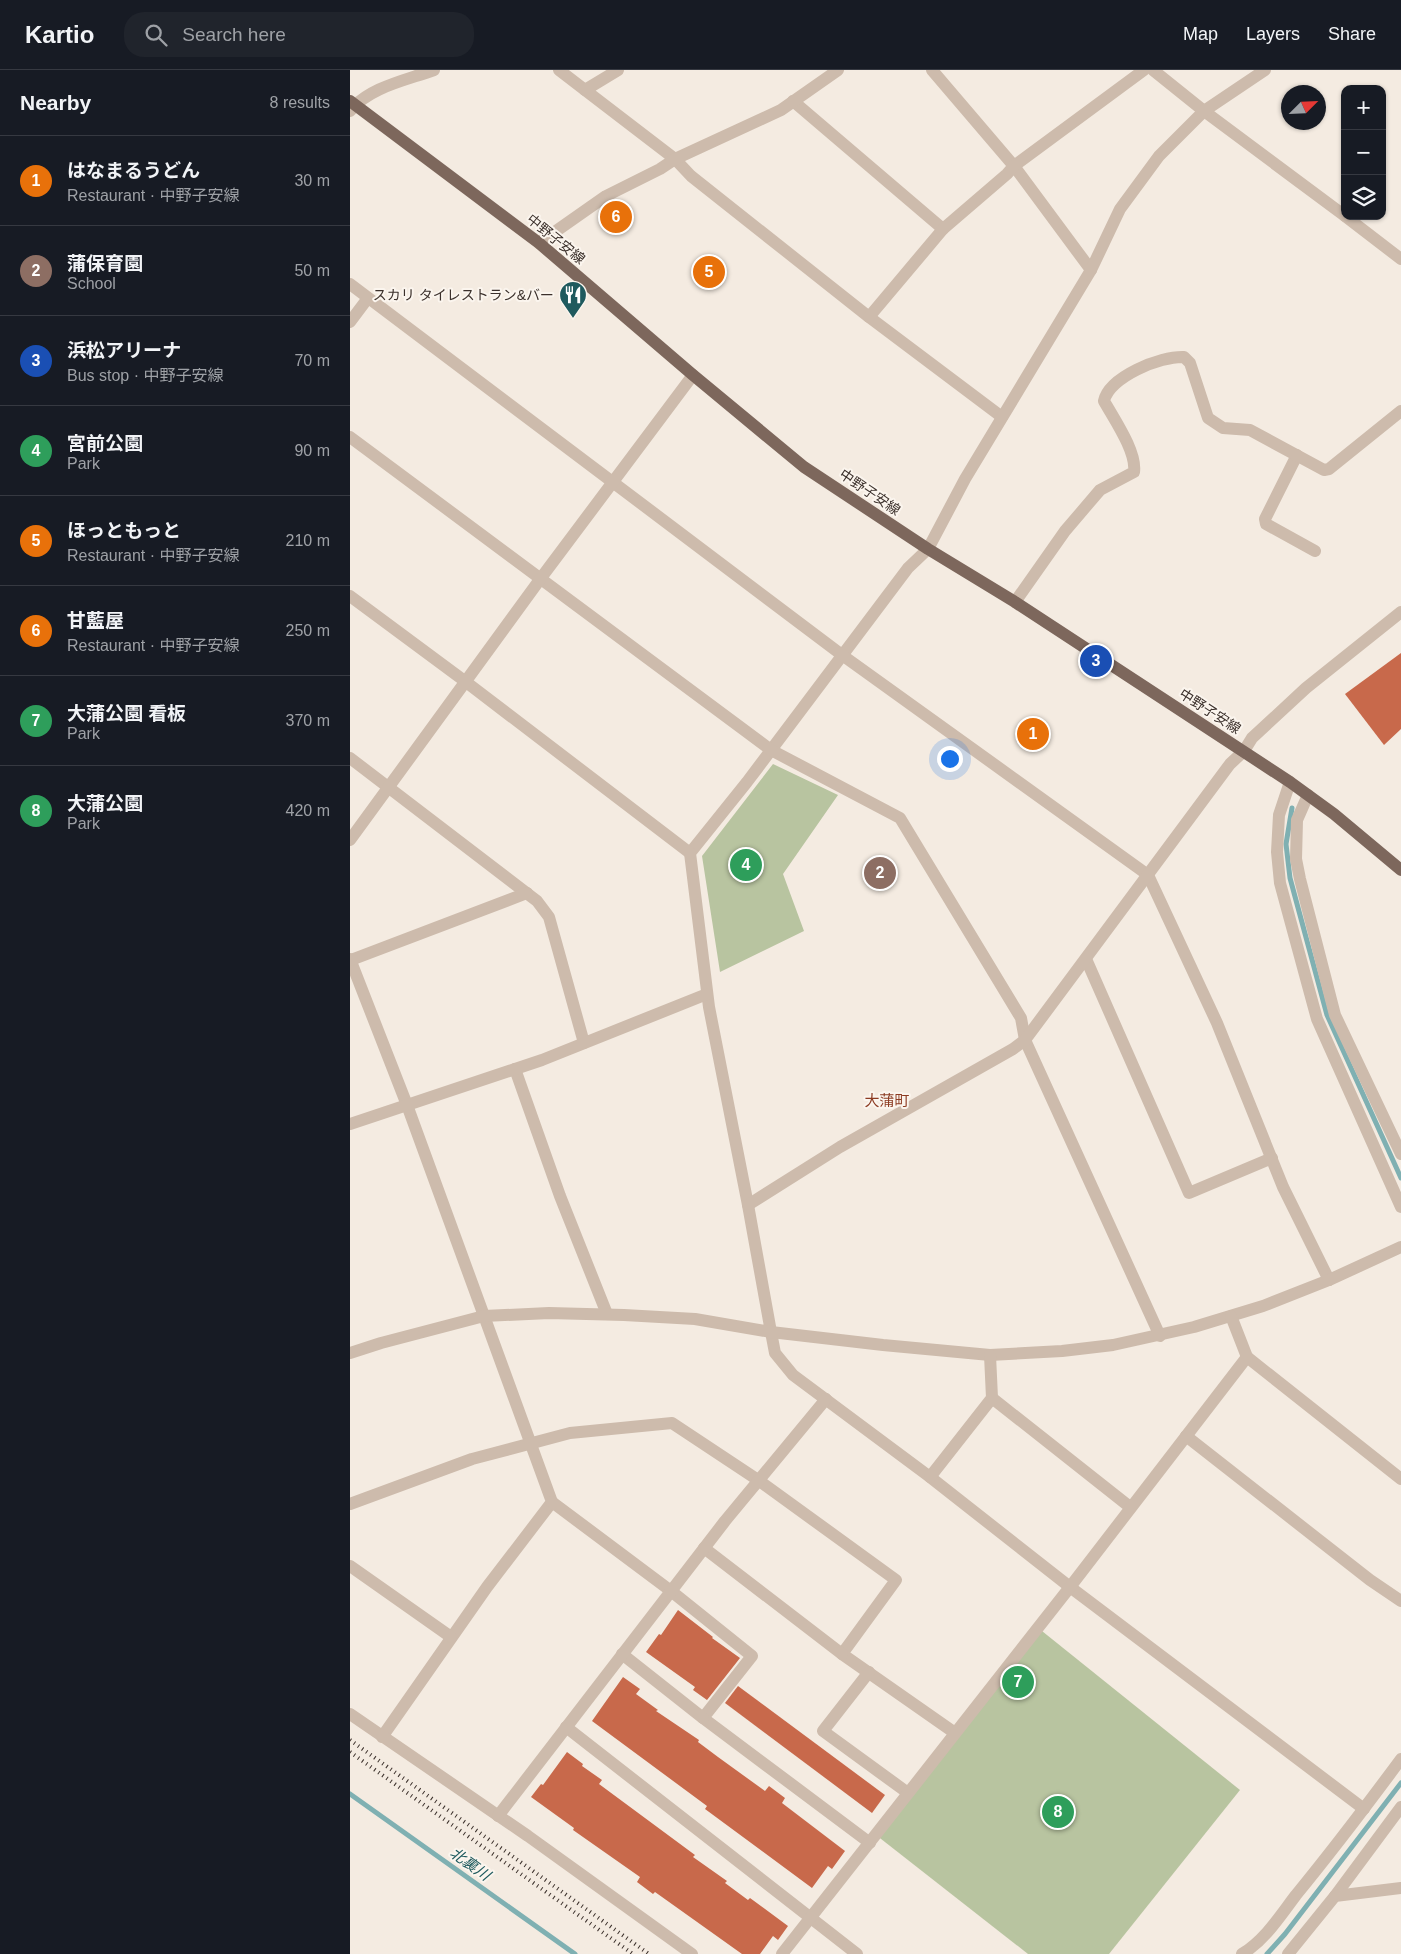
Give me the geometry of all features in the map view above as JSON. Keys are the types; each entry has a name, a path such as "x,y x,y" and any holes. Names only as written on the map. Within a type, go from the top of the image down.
{"main road":[{"name":"中野子安線","path":"352,105 539,244 804,467 1290,782 1334,814 1401,870"}],"street":[{"path":"352,105 394,82 434,70"},
{"path":"559,70 675,159 691,176 869,317 1002,418"},
{"path":"585,90 618,70"},
{"path":"539,244 606,196 675,159 755,123 793,102 838,70"},
{"path":"932,70 1014,166 1091,270"},
{"path":"869,317 942,229 1014,166 1144,70"},
{"path":"1153,70 1204,111 1341,213"},
{"path":"1265,70 1204,111 1158,156 1120,209 1091,270 965,479 928,549 908,568 771,750 690,853 707,994 775,1353 793,1375 930,1477 1070,1587 1364,1809"},
{"path":"793,102 942,229"},
{"path":"1350,220 1401,259"},
{"path":"350,284 842,655 1148,875 1217,1023 1283,1187 1329,1280"},
{"path":"350,322 368,298"},
{"path":"1015,602 1065,531 1100,490 1134,472 1135,464 1119,426 1104,401 1108,390 1144,365 1184,357 1190,363 1208,418 1223,428 1250,430 1324,470 1330,469 1401,411"},
{"path":"350,840 693,375"},
{"path":"350,437 771,750 900,818 1021,1018 1025,1040 1160,1336"},
{"path":"1297,455 1265,518 1266,524 1315,551"},
{"path":"350,596 690,853"},
{"path":"748,1205 840,1147 1014,1049 1025,1040 1230,764 1244,751 1252,738 1306,688 1401,612"},
{"path":"350,758 537,900 549,917 584,1043"},
{"path":"1290,782 1279,815 1277,852 1280,883 1317,1019 1401,1207"},
{"path":"1308,795 1297,820 1296,858 1335,1015 1401,1154"},
{"path":"527,892 350,960 406,1105 552,1502 671,1591 752,1656 703,1718"},
{"path":"1086,959 1189,1193 1272,1158"},
{"path":"350,1124 542,1060 707,994"},
{"path":"515,1069 560,1196 607,1314"},
{"path":"351,1351 484,1316 549,1313 695,1319 771,1332 779,1331 883,1346 990,1355 1062,1351 1113,1345 1160,1336 1231,1316 1263,1306 1329,1280 1401,1247"},
{"path":"1231,1316 1247,1357 1401,1479"},
{"path":"930,1477 992,1398 990,1355"},
{"path":"782,1954 1070,1587 1247,1357"},
{"path":"992,1398 1130,1507"},
{"path":"498,1816 704,1548 826,1399"},
{"path":"350,1504 472,1459 570,1433 672,1422 758,1480 896,1580 842,1654"},
{"path":"1186,1436 1370,1580 1401,1601"},
{"path":"382,1737 487,1587 552,1502"},
{"path":"704,1548 842,1654 955,1733"},
{"path":"350,1566 452,1637"},
{"path":"622,1654 703,1718 870,1843"},
{"path":"869,1672 823,1731 908,1793"},
{"path":"350,1714 498,1816 692,1954"},
{"path":"566,1727 857,1954"},
{"path":"1242,1954 1255,1946 1364,1809 1401,1759"},
{"path":"1288,1954 1336,1896 1401,1807"},
{"path":"1336,1896 1401,1888"}],"green space":[{"path":"773,764 838,795 783,874 804,931 720,972 702,856"},
{"path":"1037,1627 1240,1790 1109,1954 1028,1954 876,1835"}],"building":[{"path":"1401,653 1401,729 1384,745 1345,694"},
{"path":"678,1610 740,1658 707,1700 693,1690 695,1687 646,1652 659,1634 661,1635"},
{"path":"623,1677 640,1689 636,1694 658,1710 656,1711 699,1740 698,1742 765,1791 769,1786 785,1798 782,1803 845,1851 832,1869 828,1866 812,1888 705,1809 707,1806 592,1721"},
{"path":"738,1686 885,1795 872,1813 725,1703"},
{"path":"567,1752 583,1764 582,1766 602,1780 599,1784 695,1855 693,1857 727,1881 725,1883 748,1900 750,1898 788,1926 778,1940 773,1936 760,1954 742,1954 655,1892 653,1894 637,1882 640,1877 573,1830 574,1828 531,1797 541,1784 543,1785"}],"waterway":[{"path":"1292,808 1286,844 1290,878 1327,1015 1401,1178"},
{"path":"1267,1954 1285,1934 1401,1783"},
{"name":"北裏川","path":"350,1794 575,1954"}],"railway":[{"path":"350,1740 649,1954"},
{"path":"350,1752 633,1954"}],"place":[{"name":"甘藍屋","path":"616,217"},
{"name":"ほっともっと","path":"709,272"},
{"name":"スカリ タイレストラン&バー","path":"573,319"},
{"name":"浜松アリーナ","path":"1096,661"},
{"name":"はなまるうどん","path":"1033,734"},
{"name":"宮前公園","path":"746,865"},
{"name":"蒲保育園","path":"880,873"},
{"name":"大蒲公園 看板","path":"1018,1682"},
{"name":"大蒲公園","path":"1058,1812"}],"district":[{"name":"大蒲町","path":"887,1101"}]}
